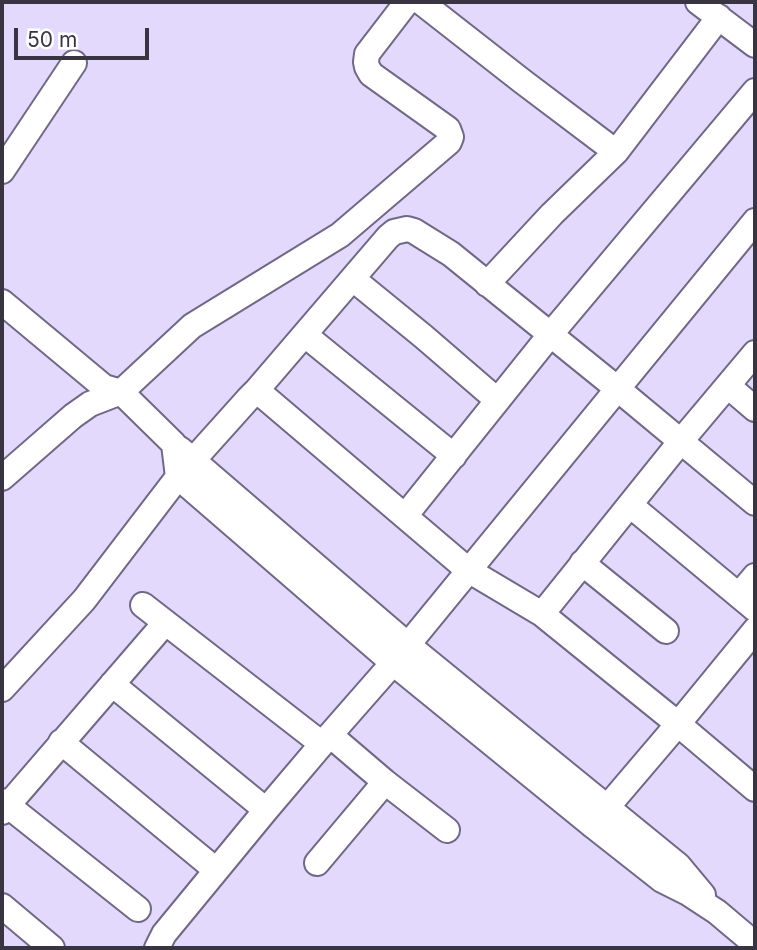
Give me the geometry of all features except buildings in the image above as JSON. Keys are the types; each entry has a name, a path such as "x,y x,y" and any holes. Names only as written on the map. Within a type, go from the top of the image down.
{"street":[{"path":"2,478 73,415 90,404 121,393 192,326 340,235 449,142 451,137 448,129 372,74 367,67 367,54 407,2"},
{"path":"421,2 616,152"},
{"path":"698,2 755,45"},
{"path":"487,284 552,214 616,152 719,17"},
{"path":"2,171 75,63"},
{"path":"405,516 550,335 755,91"},
{"path":"160,947 164,934 216,870 401,654 755,221"},
{"path":"2,689 84,600 181,461 256,391 388,237 400,229 414,231 451,254 755,503"},
{"path":"353,279 497,400"},
{"path":"2,302 104,387 121,393 181,461 401,654 599,817 662,880 717,912 755,944"},
{"path":"305,335 454,456"},
{"path":"542,614 681,440 755,353"},
{"path":"728,386 755,409"},
{"path":"256,391 468,570 542,614 755,789"},
{"path":"630,505 747,602 755,576"},
{"path":"582,563 666,631"},
{"path":"143,605 386,782 447,830"},
{"path":"138,909 4,806 165,623"},
{"path":"599,817 755,630"},
{"path":"112,684 266,810"},
{"path":"61,742 216,870"},
{"path":"317,863 386,782"},
{"path":"2,906 52,948"}]}
